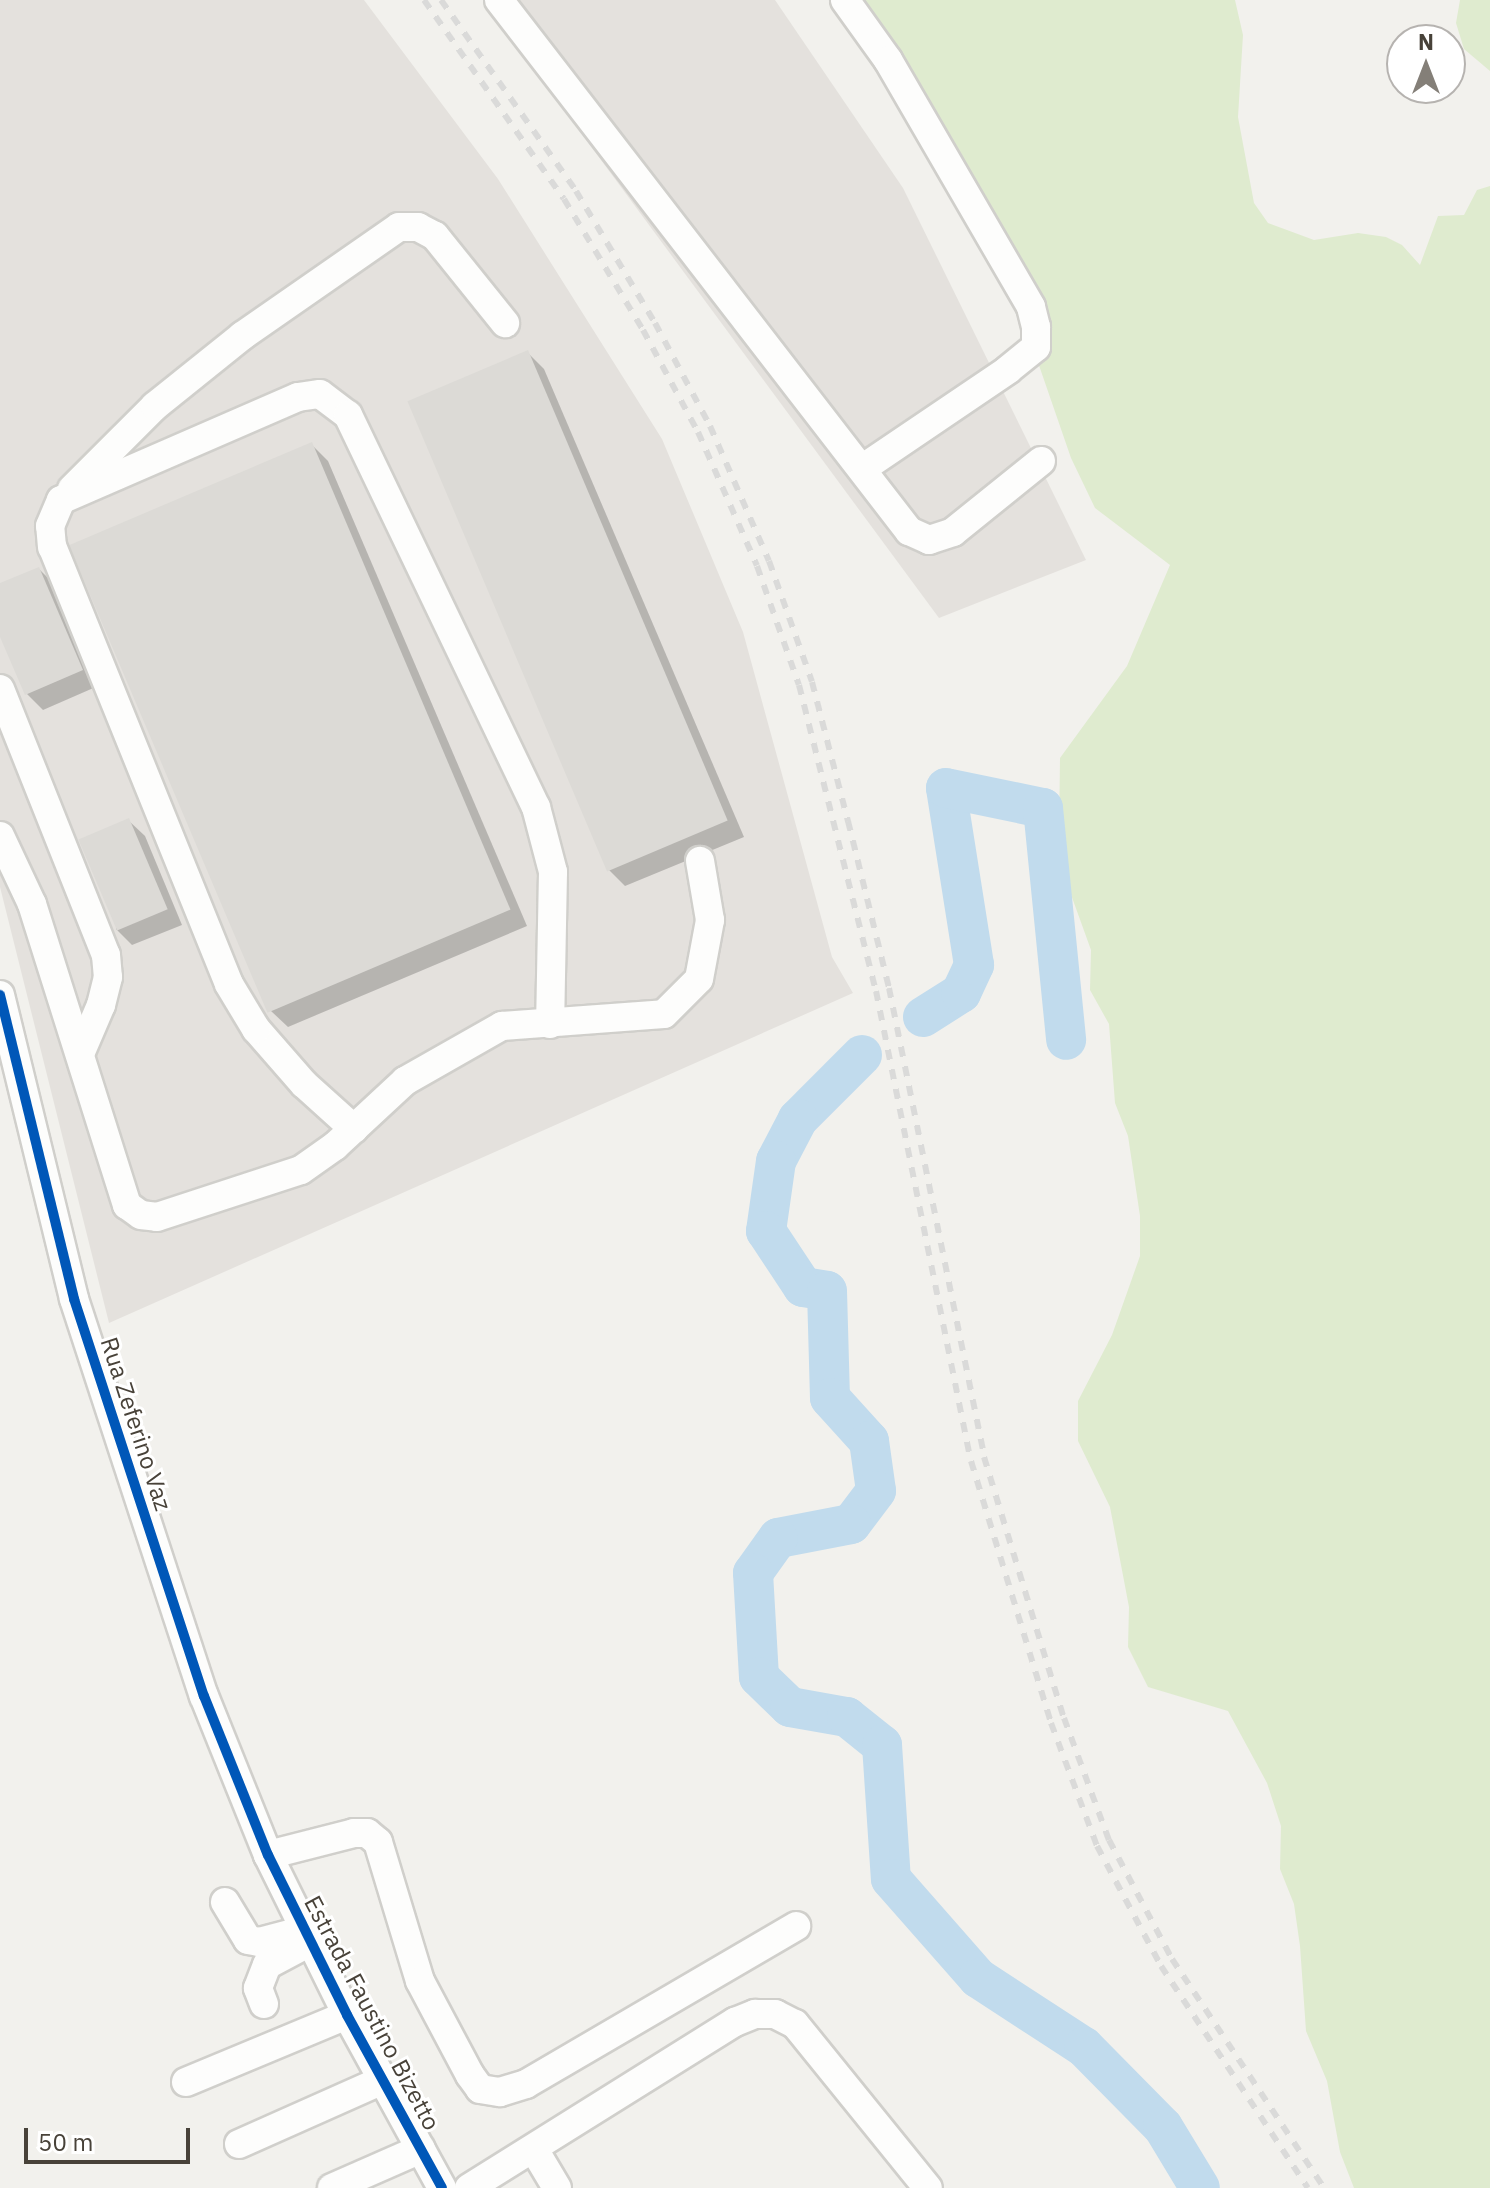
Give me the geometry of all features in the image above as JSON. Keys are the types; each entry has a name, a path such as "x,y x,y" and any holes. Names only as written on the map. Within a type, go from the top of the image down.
{"street":[{"path":"499,0 909,531 929,540 953,532 1041,461"},
{"path":"845,0 888,60 1031,307 1036,327 1036,347 1008,370 862,469"},
{"path":"354,1129 304,1084 256,1029 229,984 52,547 50,526 61,500 155,406 242,336 391,230 418,227 435,236 505,323"},
{"path":"61,500 298,397 320,394 348,415 536,807 553,872 550,1024"},
{"path":"0,689 106,955 108,977 101,1005 80,1054"},
{"path":"0,836 32,904 127,1205 141,1215 157,1217 301,1170 354,1129 405,1081 502,1026 664,1014 699,979 710,920 700,861"},
{"name":"Rua Zeferino Vaz","path":"0,995 74,1299 204,1696 268,1855"},
{"path":"268,1855 354,1833 367,1833 378,1842 420,1981 480,2089 500,2092 526,2084 796,1926"},
{"name":"Estrada Faustino Bizetto","path":"268,1855 347,2015 442,2188"},
{"path":"225,1902 248,1940 259,1942 308,1936"},
{"path":"264,2004 258,1988 267,1965 308,1936"},
{"path":"469,2188 535,2151 735,2022 775,2014 795,2024 928,2188"},
{"path":"186,2082 347,2015"},
{"path":"239,2144 383,2080"},
{"path":"332,2188 421,2149"},
{"path":"535,2151 557,2188"}],"shaded area":[{"path":"0,0 364,0 498,179 662,439 743,632 832,957 853,993 109,1323 0,887"},
{"path":"483,0 775,0 903,188 1086,560 939,618"}],"green space":[{"path":"860,0 1235,0 1243,35 1238,117 1254,203 1268,223 1314,240 1358,233 1386,237 1402,245 1420,265 1438,216 1464,215 1477,190 1490,186 1490,2188 1354,2188 1340,2152 1327,2081 1306,2031 1294,1904 1280,1869 1281,1826 1267,1783 1228,1711 1148,1687 1128,1647 1129,1607 1110,1507 1078,1441 1078,1401 1112,1335 1140,1256 1140,1216 1128,1136 1115,1103 1109,1024 1090,990 1091,950 1065,878 1059,838 1060,758 1127,666 1170,565 1095,508 1071,458 1014,293"},
{"path":"1460,0 1490,0 1490,71 1466,51 1466,24 1456,23"}],"building":[{"path":"528,350 728,820 607,872 407,401"},
{"path":"312,442 510,910 267,1013 69,545"},
{"path":"39,567 83,670 25,695 0,637 0,583"},
{"path":"129,818 168,909 117,931 78,839"}],"waterway":[{"path":"923,1017 961,993 974,965 946,788 1043,808 1066,1040"},
{"path":"862,1055 798,1119 776,1161 766,1231 803,1287 827,1291 830,1398 869,1441 876,1491 851,1524 778,1538 753,1573 759,1677 790,1707 847,1717 882,1745 891,1879 978,1978 1084,2047 1163,2127 1200,2188"}],"railway":[{"path":"424,0 564,199 643,330 698,432 757,566 799,685 876,991 971,1461 1051,1723 1097,1846 1161,1966 1308,2188"},
{"path":"441,0 576,191 655,323 710,426 769,561 812,682 889,988 984,1457 1064,1718 1109,1840 1172,1959 1324,2188"}],"cycle path":[{"path":"0,995 74,1299 204,1696 268,1855 347,2015 442,2188"}]}
